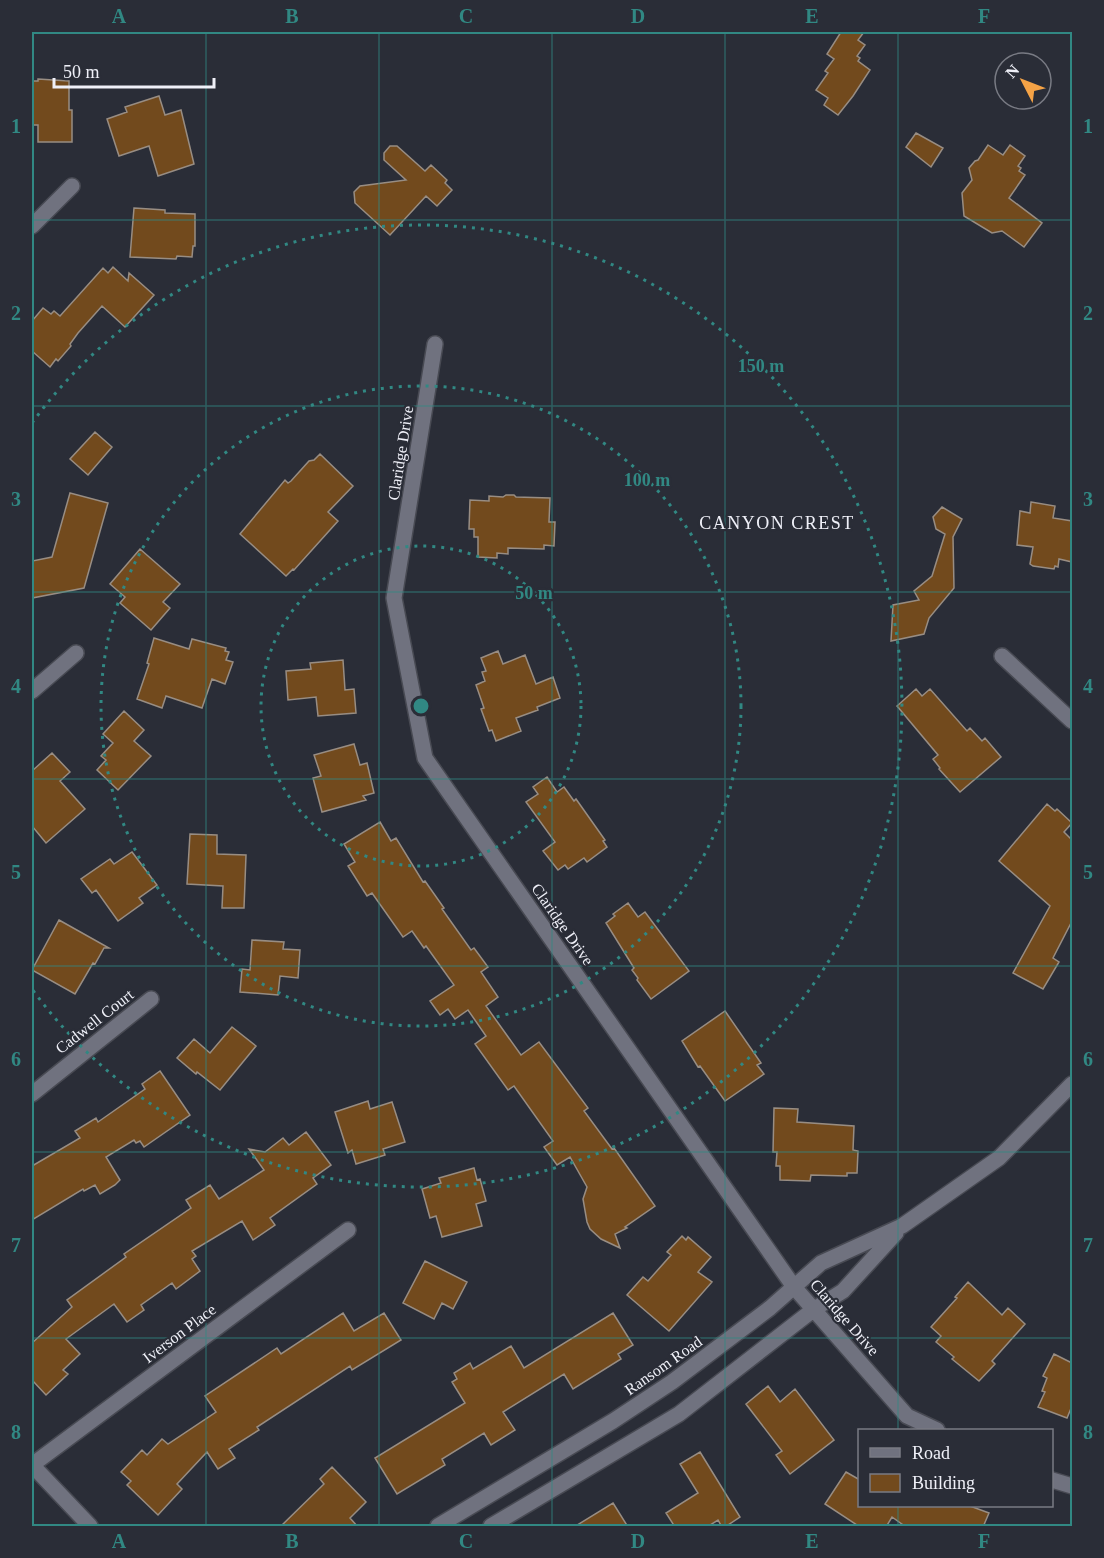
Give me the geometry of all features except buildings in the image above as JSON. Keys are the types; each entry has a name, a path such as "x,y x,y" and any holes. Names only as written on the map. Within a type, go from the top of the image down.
{"street":[{"path":"32,226 72,186"},
{"name":"Claridge Drive","path":"435,344 394,598 424,758 794,1287 907,1416 933,1429"},
{"path":"32,691 76,653"},
{"path":"1002,656 1072,721"},
{"name":"Cadwell Court","path":"32,1094 151,999"},
{"name":"Ransom Road","path":"438,1527 672,1383 770,1308 821,1263 902,1226 999,1158 1072,1084"},
{"name":"Ransom Road","path":"491,1527 679,1414 813,1310 843,1291 902,1226"},
{"name":"Iverson Place","path":"32,1465 348,1230"},
{"path":"32,1465 90,1527"},
{"path":"1053,1480 1072,1486"}],"district":[{"name":"CANYON CREST","path":"777,523"}]}
